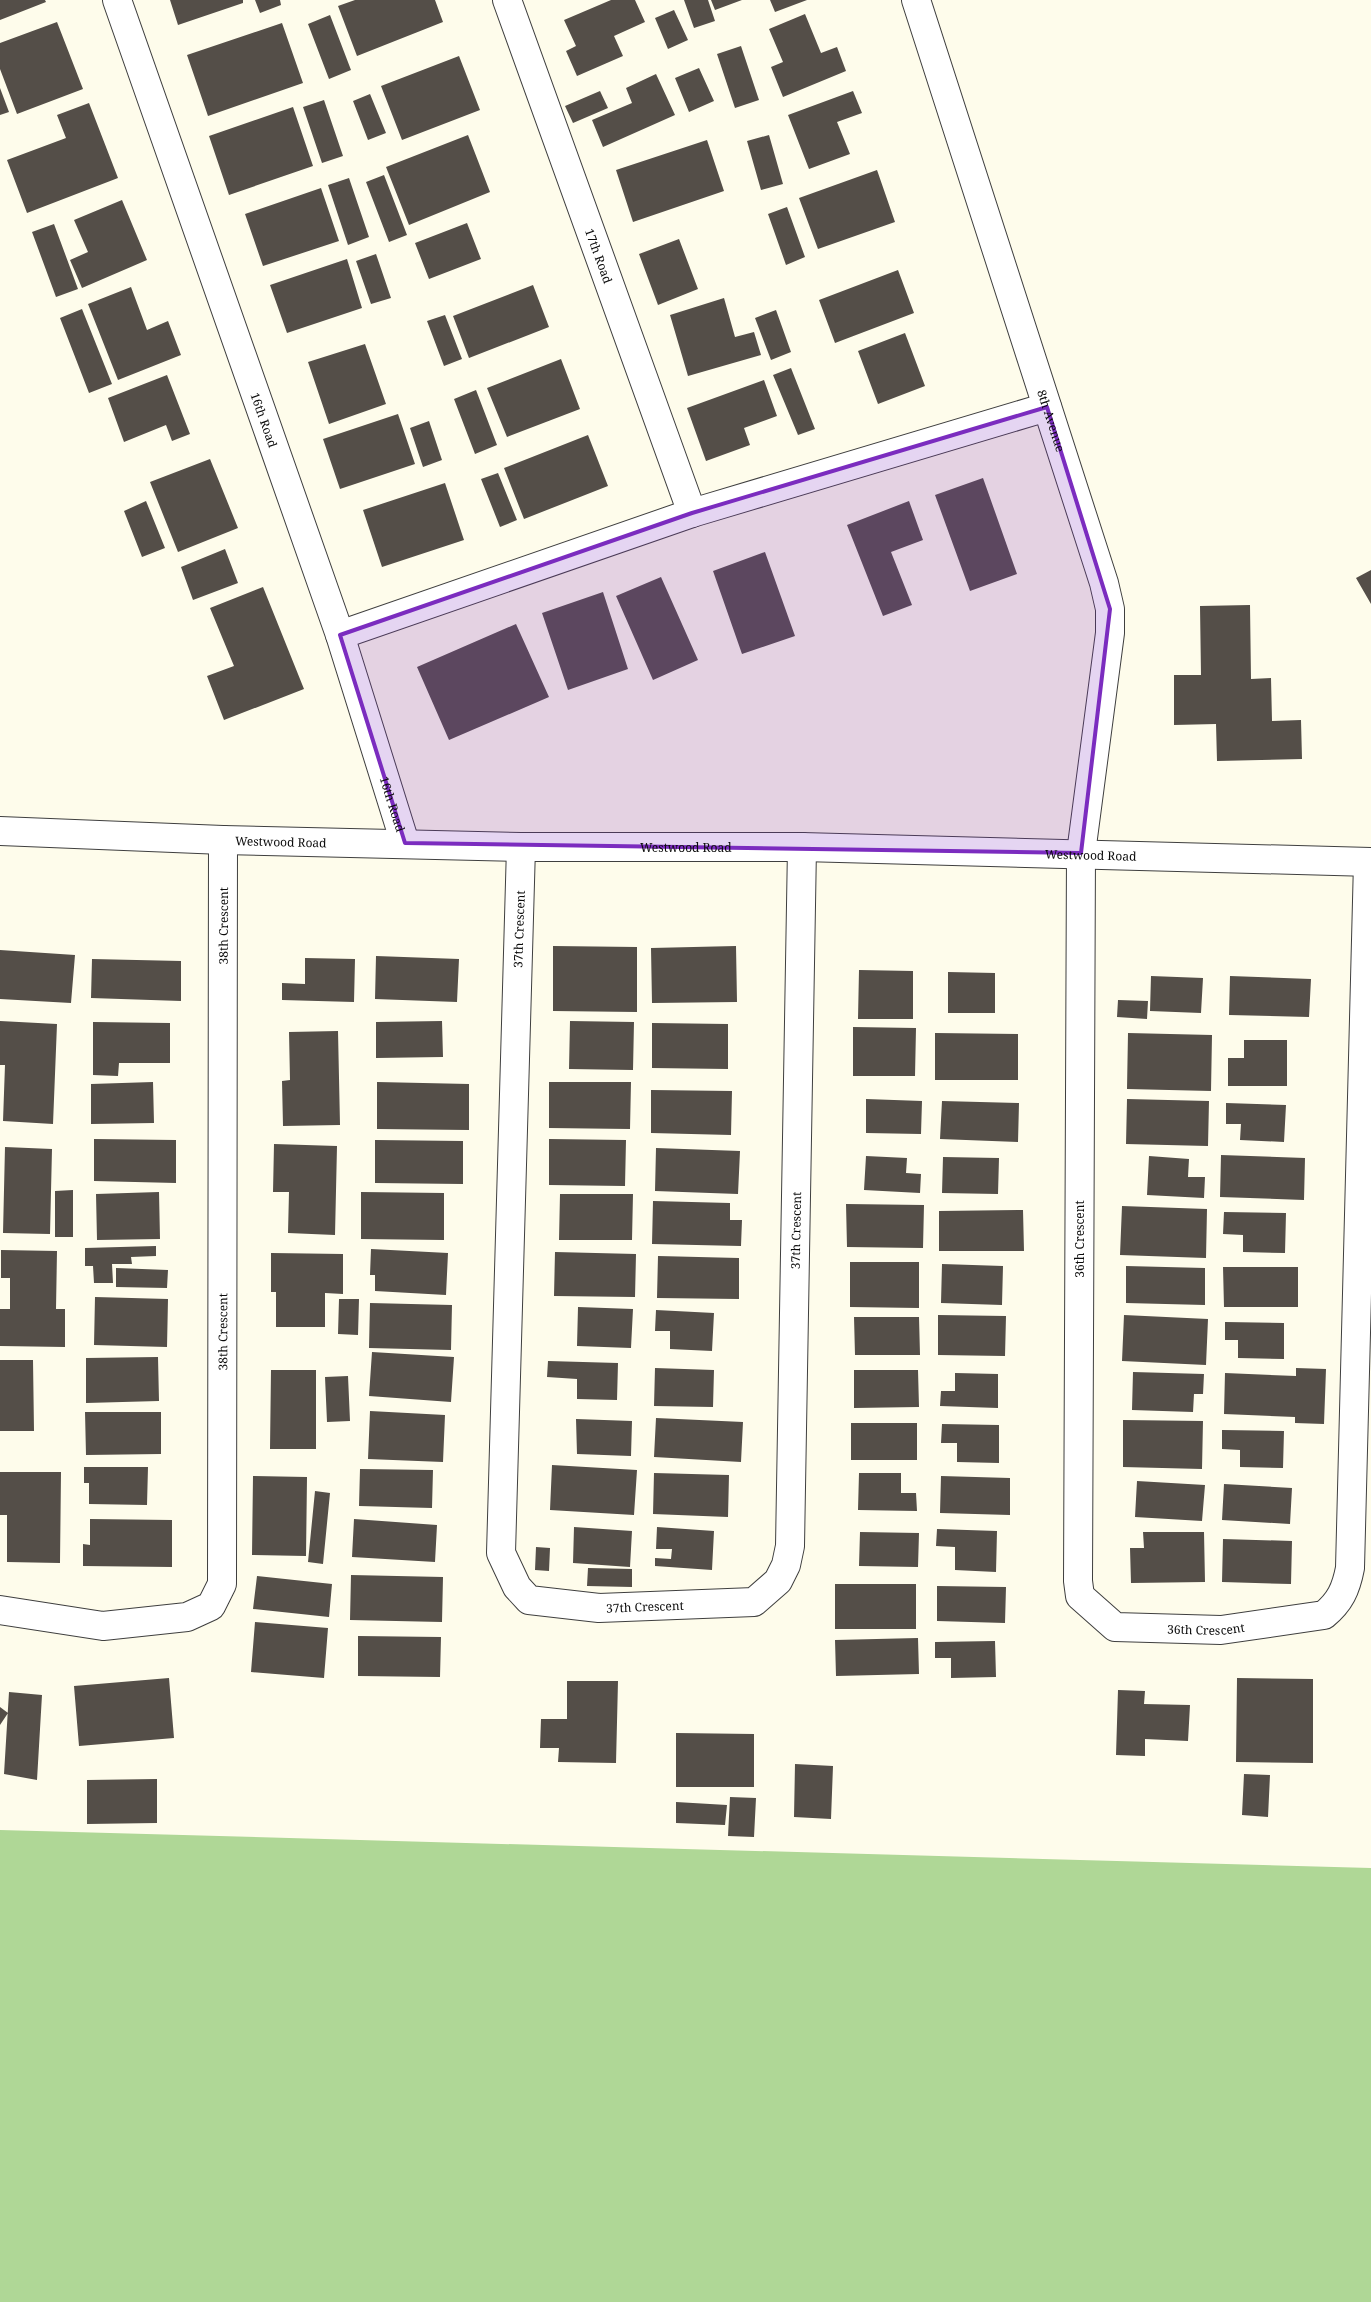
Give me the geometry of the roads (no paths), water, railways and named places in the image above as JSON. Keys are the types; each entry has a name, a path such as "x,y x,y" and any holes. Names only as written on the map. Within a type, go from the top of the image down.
{"street":[{"name":"16th Road","path":"117,0 340,635 405,842"},
{"name":"17th Road","path":"507,0 692,514"},
{"name":"8th Avenue","path":"916,0 1104,583 1110,609 1110,633 1081,853"},
{"path":"340,635 692,514 1047,407"},
{"name":"Westwood Road","path":"0,830 223,840 405,842 521,847 802,847 1369,862"},
{"name":"38th Crescent","path":"0,1610 103,1626 187,1617 210,1606 222,1584 223,840"},
{"name":"37th Crescent","path":"521,847 501,1553 517,1587 529,1600 599,1608 754,1602 778,1581 786,1565 790,1546 802,847"},
{"name":"36th Crescent","path":"1081,853 1078,1581 1080,1596 1115,1627 1221,1630 1324,1615 1334,1607 1342,1596 1347,1583 1350,1568 1369,862"}]}
